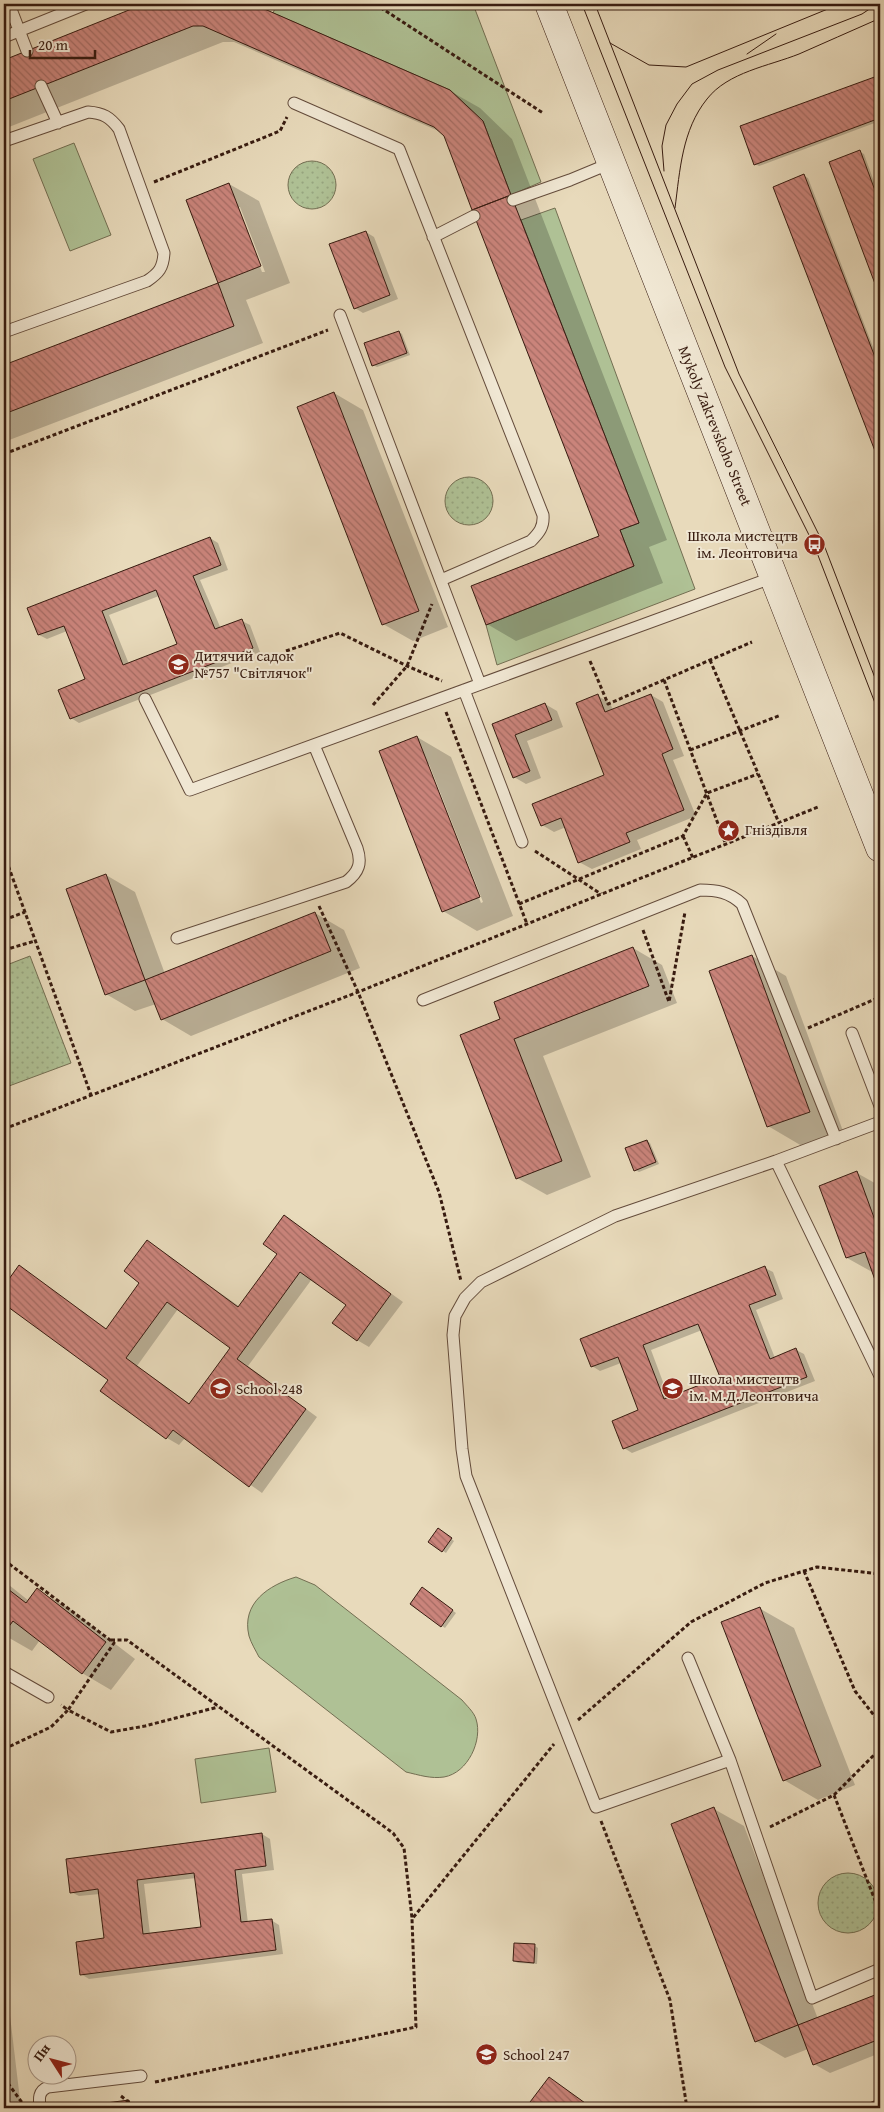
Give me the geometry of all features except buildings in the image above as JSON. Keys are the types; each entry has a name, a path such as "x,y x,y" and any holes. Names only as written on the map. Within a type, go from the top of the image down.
{"street":[{"name":"Mykoly Zakrevskoho Street","path":"549,4 880,848"}],"lane":[{"path":"10,4 27,51"},
{"path":"4,37 86,4"},
{"path":"41,86 58,123"},
{"path":"294,103 399,149 543,515 544,524 539,534 531,541 441,580"},
{"path":"4,141 88,112 101,113 111,119 119,129 164,253 163,265 158,274 147,281 4,332"},
{"path":"512,200 570,180 611,163"},
{"path":"433,237 474,216"},
{"path":"342,319 480,684"},
{"path":"146,699 190,790 774,577"},
{"path":"464,690 522,842"},
{"path":"177,938 346,882 358,871 360,856 314,745"},
{"path":"423,1000 688,894 700,890 715,890 732,894 742,904 836,1139"},
{"path":"852,1033 880,1106"},
{"path":"730,1760 596,1806 466,1476 462,1449 453,1335 455,1316 465,1298 481,1282 615,1216 776,1161 880,1122"},
{"path":"776,1161 880,1376"},
{"path":"688,1658 730,1760 812,1998 880,1969"},
{"path":"4,1672 48,1697"},
{"path":"40,2108 40,2093 48,2087 141,2076"},
{"path":"873,2108 880,2105"}],"path":[{"path":"375,4 543,113"},
{"path":"140,188 280,131 294,103"},
{"path":"4,454 342,319"},
{"path":"349,732 407,666 441,580"},
{"path":"286,651 340,633 407,666 464,690"},
{"path":"584,646 608,704 752,642"},
{"path":"710,660 779,823"},
{"path":"664,680 726,844"},
{"path":"440,698 527,924"},
{"path":"690,750 781,715"},
{"path":"519,904 683,836 706,793 758,774"},
{"path":"4,1129 358,992 818,807"},
{"path":"492,834 522,842 601,894"},
{"path":"683,836 693,858"},
{"path":"4,854 91,1095"},
{"path":"313,893 358,992 439,1192 465,1298"},
{"path":"637,915 669,1002 688,894"},
{"path":"4,920 25,912"},
{"path":"4,960 5,950 35,941"},
{"path":"794,1034 880,997"},
{"path":"4,1560 114,1643 68,1710 52,1727 4,1749"},
{"path":"412,1919 566,1730 691,1622 765,1583 817,1567 880,1574"},
{"path":"804,1571 855,1691 880,1723"},
{"path":"111,1640 127,1640 393,1833 404,1848 412,1919 416,2027 154,2082"},
{"path":"48,1697 68,1710 111,1732 146,1726 218,1707"},
{"path":"756,1834 834,1795 880,1749"},
{"path":"834,1795 880,1913"},
{"path":"596,1806 670,2000 688,2108"},
{"path":"4,2078 27,2108"}],"green space":[{"path":"277,4 473,4 541,182 511,195 483,121 450,90 273,13"},
{"path":"74,143 111,235 70,251 33,159"},
{"path":"312,161 321,163 329,168 334,176 336,185 334,194 329,202 321,207 312,209 303,207 295,202 290,194 288,185 290,176 295,168 303,163"},
{"path":"555,208 695,589 497,665 486,625 634,566 620,530 639,523 521,220"},
{"path":"469,477 478,479 486,484 491,492 493,501 491,510 486,518 478,523 469,525 460,523 452,518 447,510 445,501 447,492 452,484 460,479"},
{"path":"30,956 71,1063 9,1086 4,1072 4,966"},
{"path":"296,1577 315,1585 462,1700 470,1709 476,1719 478,1727 477,1736 472,1754 460,1769 444,1777 406,1772 259,1657 249,1636 249,1614 253,1605 267,1590"},
{"path":"269,1748 276,1792 201,1803 195,1759"},
{"path":"848,1873 865,1878 873,1886 878,1903 873,1920 865,1928 848,1933 831,1928 823,1920 818,1903 823,1886 831,1878"}],"tram line":[{"path":"582,4 725,367 814,545 880,716"},
{"path":"595,4 739,374 824,545 880,691"},
{"path":"610,43 649,65 686,67 840,4"},
{"path":"664,171 662,146 666,125 677,104 692,84 718,70 862,14 877,4"},
{"path":"675,208 687,137 699,111 716,90 737,76 799,54 876,20 880,16"},
{"path":"747,54 776,34"}],"place":[{"name":"Школа мистецтв ім. Леонтовича","path":"814,545"},
{"name":"Дитячий садок №757 \"Світлячок\"","path":"178,665"},
{"name":"Гніздівля","path":"729,830"},
{"name":"Школа мистецтв ім. М.Д.Леонтовича","path":"673,1388"},
{"name":"School 248","path":"220,1389"},
{"name":"School 247","path":"487,2055"}]}
